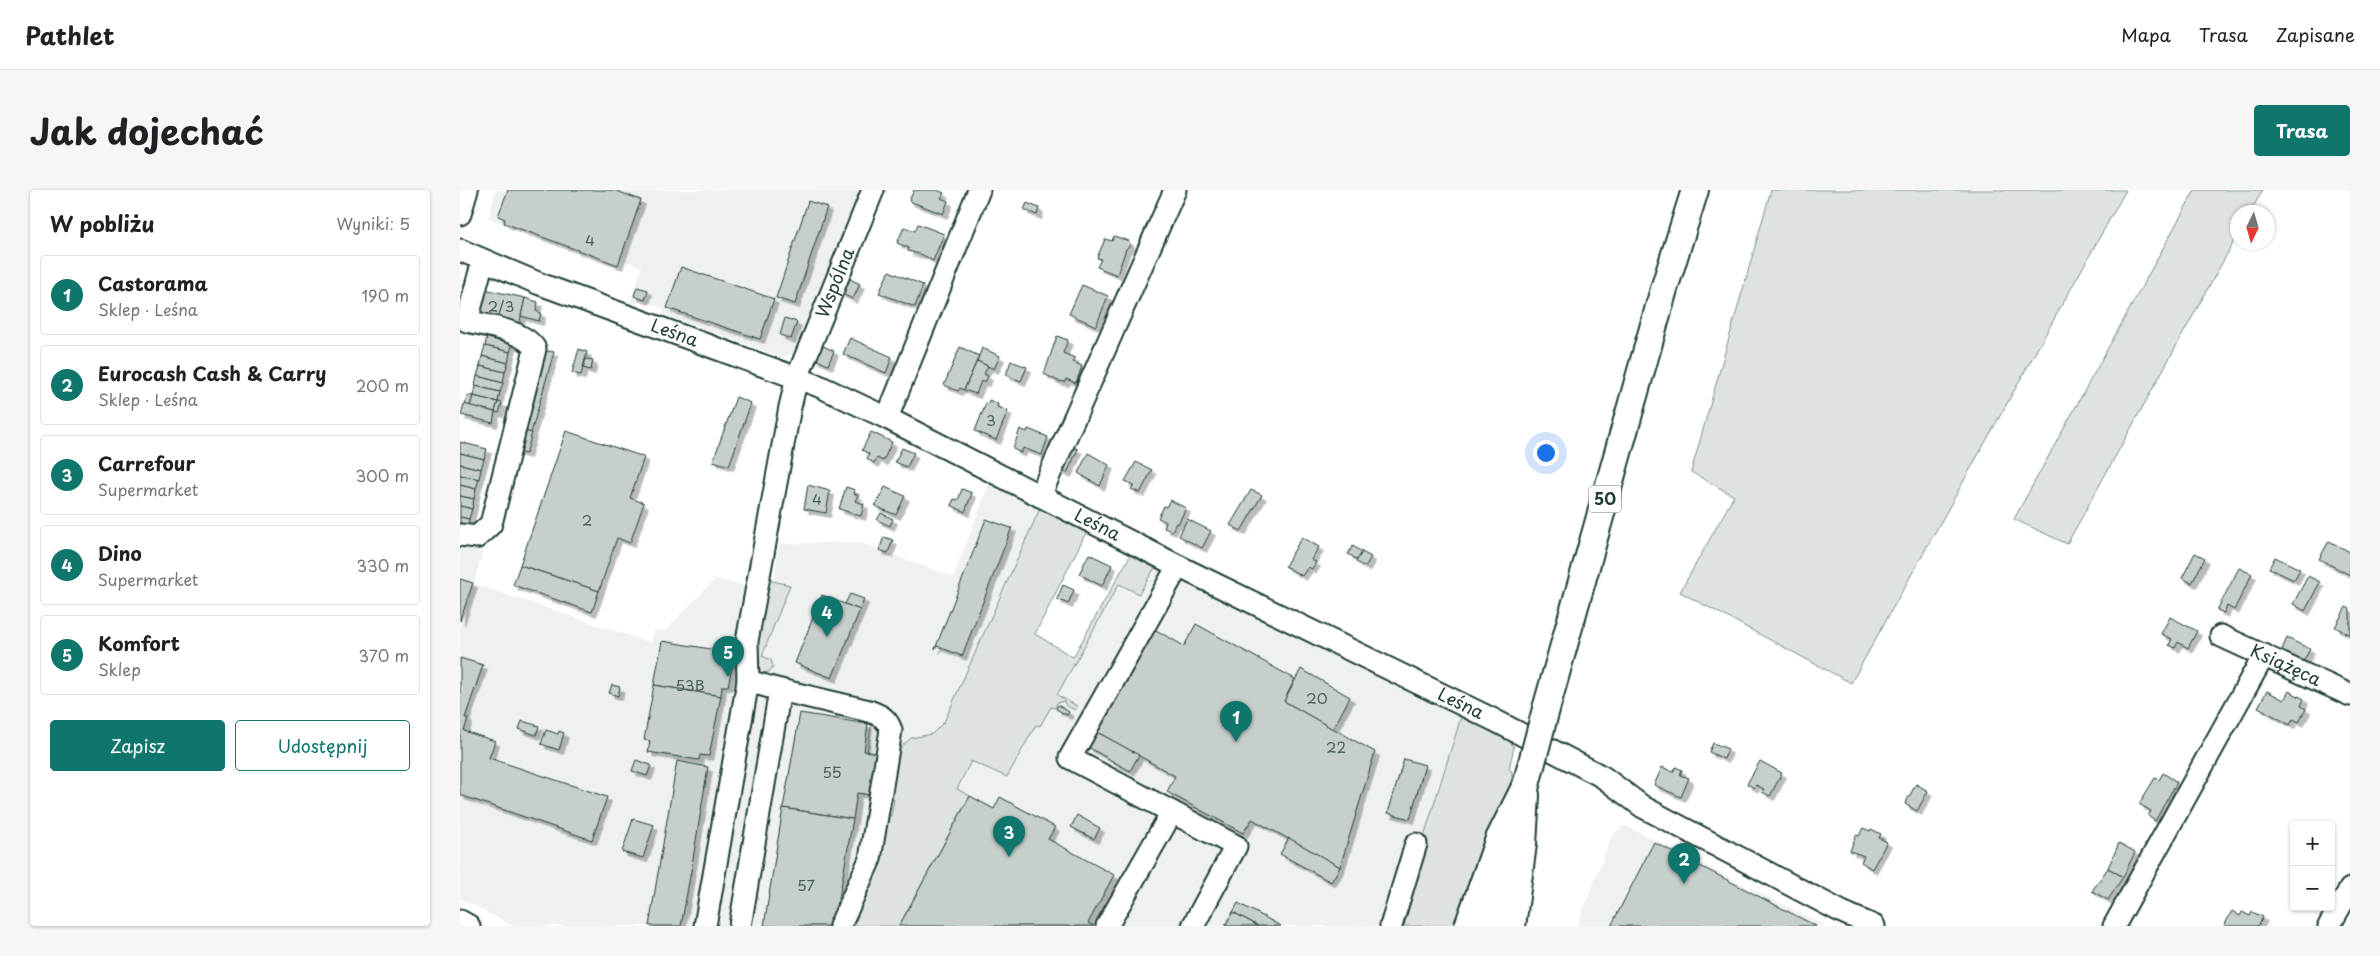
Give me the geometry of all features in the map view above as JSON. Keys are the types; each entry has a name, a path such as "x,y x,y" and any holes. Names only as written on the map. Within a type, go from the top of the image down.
{"main road":[{"name":"50","path":"1491,926 1546,709 1664,289 1695,190"},
{"path":"1468,926 1499,840 1526,785"},
{"path":"1512,926 1523,844 1526,785"}],"street":[{"path":"460,214 467,190"},
{"name":"Wspólna","path":"705,926 748,680 747,641 797,378 874,190"},
{"path":"887,418 979,190"},
{"path":"1040,496 1175,190"},
{"name":"Leśna","path":"460,250 566,293 797,378 887,418 1178,566 1494,720 1603,777 1643,807 1834,908 1874,926"},
{"path":"460,535 478,537 490,524 535,349 531,342 522,336 467,321 483,260"},
{"path":"1178,566 1070,758 1236,846 1193,926"},
{"name":"Książęca","path":"2222,636 2350,695"},
{"path":"2114,926 2264,655"},
{"path":"748,680 780,690 869,710 882,716 888,722 891,730 870,859 840,926"},
{"path":"740,926 780,690"},
{"path":"1107,926 1172,812"},
{"path":"1391,926 1416,844"},
{"path":"2329,926 2350,889"},
{"path":"460,921 469,926"}],"shaded area":[{"path":"496,190 867,190 800,350 784,358 663,314 664,308 642,301 635,304 630,302 642,267 621,259 618,265 488,218"},
{"path":"1771,190 2126,190 1851,683 1680,592 1734,496 1691,472"},
{"path":"2195,190 2263,190 2254,205 2230,205 2230,249 2067,544 2014,519"},
{"path":"992,477 1041,506 944,722 932,734 914,738 889,798 894,799 891,817 886,816 848,926 513,926 460,898 460,542 484,546 474,584 651,643 654,631 666,630 715,579 751,587 768,580 774,581 779,544 858,542 953,577"},
{"path":"1041,506 1088,529 1035,634 1073,657 1132,552 1157,564 1139,594 1119,584 1057,695 1077,706 1075,710 1065,705 1064,701 1057,703 1055,708 1051,707 1040,726 1036,725 1007,777 971,761 957,789 970,796 899,926 848,926 886,816 891,816 894,799 888,798 899,749 911,738 932,734 944,722"},
{"path":"1132,552 1461,716 1396,926 899,926 970,796 957,789 971,761 1007,777"},
{"path":"768,580 790,585 762,656 771,660 773,667 769,672 761,673 756,663 754,652 756,627"},
{"path":"1463,711 1490,726 1489,731 1508,740 1514,747 1509,769 1512,771 1512,778 1497,826 1459,926 1396,926"},
{"path":"872,721 882,733 877,754 867,752"},
{"path":"1624,825 1826,926 1577,926 1611,838"}],"building":[{"path":"508,190 614,190 641,200 618,265 504,223 505,219 498,216"},
{"path":"914,190 937,190 944,193 941,198 948,201 943,214 909,201"},
{"path":"808,201 827,207 795,304 776,298"},
{"path":"1027,203 1039,208 1037,215 1024,210"},
{"path":"918,224 944,234 933,261 923,255 908,251 909,248 897,243 904,227 915,231"},
{"path":"1114,236 1129,241 1130,245 1126,249 1117,275 1097,267 1101,259 1097,258 1105,239 1112,241"},
{"path":"681,267 774,299 760,339 667,308"},
{"path":"889,271 923,285 915,307 879,293"},
{"path":"848,278 860,284 853,299 840,293"},
{"path":"1082,285 1108,296 1096,326 1069,314"},
{"path":"637,287 648,290 645,300 634,296"},
{"path":"484,289 525,298 519,326 478,317"},
{"path":"525,298 538,302 536,311 541,313 539,321 521,316"},
{"path":"785,318 797,322 791,339 780,335"},
{"path":"487,336 513,343 510,352 485,346"},
{"path":"1057,336 1068,340 1063,353 1075,358 1073,362 1082,366 1076,383 1066,379 1065,382 1058,381 1044,374"},
{"path":"850,338 892,357 886,373 843,354"},
{"path":"821,345 834,351 828,365 815,359"},
{"path":"485,346 510,352 508,363 482,356"},
{"path":"960,347 979,356 964,390 960,388 958,391 944,385"},
{"path":"982,348 1000,356 994,369 977,361"},
{"path":"579,349 587,352 581,375 572,373"},
{"path":"543,350 554,352 531,433 521,430"},
{"path":"482,356 508,363 505,372 480,366"},
{"path":"586,359 593,360 591,370 583,368"},
{"path":"977,361 988,366 984,374 988,376 985,382 981,381 976,394 964,390"},
{"path":"1011,361 1027,367 1021,381 1006,375"},
{"path":"480,366 505,372 503,383 477,376"},
{"path":"477,376 503,383 500,392 475,386"},
{"path":"475,386 500,392 498,402 473,396"},
{"path":"467,395 473,396 470,406 465,405"},
{"path":"473,396 498,402 495,412 470,406"},
{"path":"736,397 751,403 729,466 713,461"},
{"path":"989,400 998,404 997,407 1008,411 996,440 975,431"},
{"path":"498,402 502,403 499,413 495,412"},
{"path":"464,404 495,412 493,423 461,415"},
{"path":"1020,429 1027,432 1028,429 1048,437 1042,455 1023,448 1021,453 1013,449"},
{"path":"521,430 532,433 526,454 515,451"},
{"path":"566,431 644,457 630,498 644,503 630,543 617,538 599,591 520,565"},
{"path":"871,432 892,442 883,461 877,458 874,463 867,459 869,454 862,450"},
{"path":"460,442 487,449 484,459 460,453"},
{"path":"1070,446 1078,449 1067,473 1059,470"},
{"path":"902,448 914,453 907,467 895,462"},
{"path":"460,453 484,459 481,469 460,464"},
{"path":"1088,453 1109,465 1100,486 1078,473"},
{"path":"1136,462 1152,470 1140,493 1131,489 1134,485 1125,481"},
{"path":"460,464 481,469 479,479 460,475"},
{"path":"460,475 479,479 476,489 460,485"},
{"path":"460,485 476,489 474,499 460,496"},
{"path":"808,485 830,491 826,513 804,509"},
{"path":"846,487 855,490 854,494 858,495 855,501 864,504 861,516 839,509"},
{"path":"885,487 905,496 896,515 875,506"},
{"path":"962,489 972,493 965,512 951,505 954,499 958,500"},
{"path":"1251,490 1262,495 1241,531 1230,525"},
{"path":"460,496 474,499 472,509 460,506"},
{"path":"1170,500 1186,508 1172,531 1164,528 1166,522 1158,518 1164,506 1166,507"},
{"path":"460,506 472,509 469,519 460,517"},
{"path":"881,513 893,519 890,526 877,520"},
{"path":"460,517 469,519 467,529 460,527"},
{"path":"986,519 1012,527 962,656 937,646 935,649"},
{"path":"1187,519 1211,531 1202,548 1179,536"},
{"path":"884,537 893,540 888,553 879,550"},
{"path":"1302,537 1319,547 1311,560 1316,562 1312,569 1308,567 1302,576 1285,566"},
{"path":"2329,541 2350,552 2350,575 2319,559"},
{"path":"1353,546 1362,552 1358,560 1348,554"},
{"path":"1362,552 1371,557 1365,567 1356,562"},
{"path":"2195,553 2205,558 2192,583 2182,578"},
{"path":"1089,554 1112,565 1102,586 1079,574"},
{"path":"2275,557 2300,569 2294,580 2269,568"},
{"path":"520,565 599,591 592,612 513,585"},
{"path":"2239,568 2252,574 2234,610 2227,606 2224,613 2217,610"},
{"path":"2308,576 2320,582 2305,611 2293,604"},
{"path":"460,579 473,583 460,621"},
{"path":"1063,585 1074,590 1068,604 1057,599"},
{"path":"850,594 864,599 860,610 845,604"},
{"path":"822,595 860,610 832,678 795,663"},
{"path":"2346,607 2350,609 2350,635 2335,627"},
{"path":"2170,617 2197,631 2188,648 2178,642 2175,648 2169,645 2172,639 2161,634"},
{"path":"1196,624 1295,679 1284,701 1375,752 1340,867 1252,819 1243,833 1167,792 1175,776 1097,732 1154,629 1184,646"},
{"path":"2287,638 2310,649 2302,664 2280,654"},
{"path":"662,641 735,653 728,686 722,686 721,696 654,685"},
{"path":"460,658 483,665 465,718 468,718 464,731 495,741 489,758 607,797 592,840 460,795"},
{"path":"1301,669 1350,697 1333,729 1284,701"},
{"path":"612,685 620,687 618,696 609,693"},
{"path":"654,685 721,696 709,756 700,755 699,760 648,752 650,741 644,740"},
{"path":"2267,691 2284,700 2289,691 2304,699 2301,706 2306,709 2299,722 2293,719 2290,725 2258,707"},
{"path":"1058,705 1069,712 1067,715 1056,709"},
{"path":"800,713 868,724 864,751 877,753 871,795 857,793 853,819 783,808"},
{"path":"522,721 539,726 536,735 519,729"},
{"path":"546,730 558,734 559,731 564,733 559,750 541,744"},
{"path":"1097,732 1139,755 1130,771 1088,747"},
{"path":"1713,743 1728,749 1724,759 1709,752"},
{"path":"1404,759 1425,765 1410,819 1388,813"},
{"path":"636,760 651,765 647,776 632,771"},
{"path":"677,761 708,767 691,871 681,926 649,926"},
{"path":"1760,761 1782,773 1770,796 1762,792 1764,789 1756,785 1754,788 1747,784"},
{"path":"1662,767 1673,772 1676,767 1682,770 1680,775 1689,778 1681,797 1654,785"},
{"path":"2163,773 2177,782 2155,821 2148,816 2151,811 2139,804 2155,778 2159,780"},
{"path":"1916,784 1928,791 1917,811 1905,804"},
{"path":"970,796 994,809 1000,797 1055,827 1048,839 1114,875 1088,923 1094,926 899,926"},
{"path":"783,808 853,819 836,915 831,926 764,926"},
{"path":"1077,815 1100,828 1094,839 1071,827"},
{"path":"633,819 654,825 643,858 622,852"},
{"path":"1863,828 1870,831 1871,829 1881,834 1879,838 1887,842 1872,869 1861,862 1864,856 1850,851 1856,835 1859,836"},
{"path":"1289,838 1340,867 1331,882 1280,854"},
{"path":"1654,842 1816,926 1611,926"},
{"path":"2119,843 2135,852 2123,877 2108,868"},
{"path":"2108,868 2123,877 2108,900 2092,891"},
{"path":"1238,903 1281,926 1258,926 1233,912"},
{"path":"2232,911 2240,916 2242,912 2250,916 2252,912 2263,917 2258,926 2224,926"},
{"path":"1233,912 1258,926 1225,926"}],"place":[{"name":"Dino","path":"827,637"},
{"name":"Komfort","path":"728,677"},
{"name":"Castorama","path":"1236,742"},
{"name":"Carrefour","path":"1009,857"},
{"name":"Eurocash Cash & Carry","path":"1684,884"}]}
